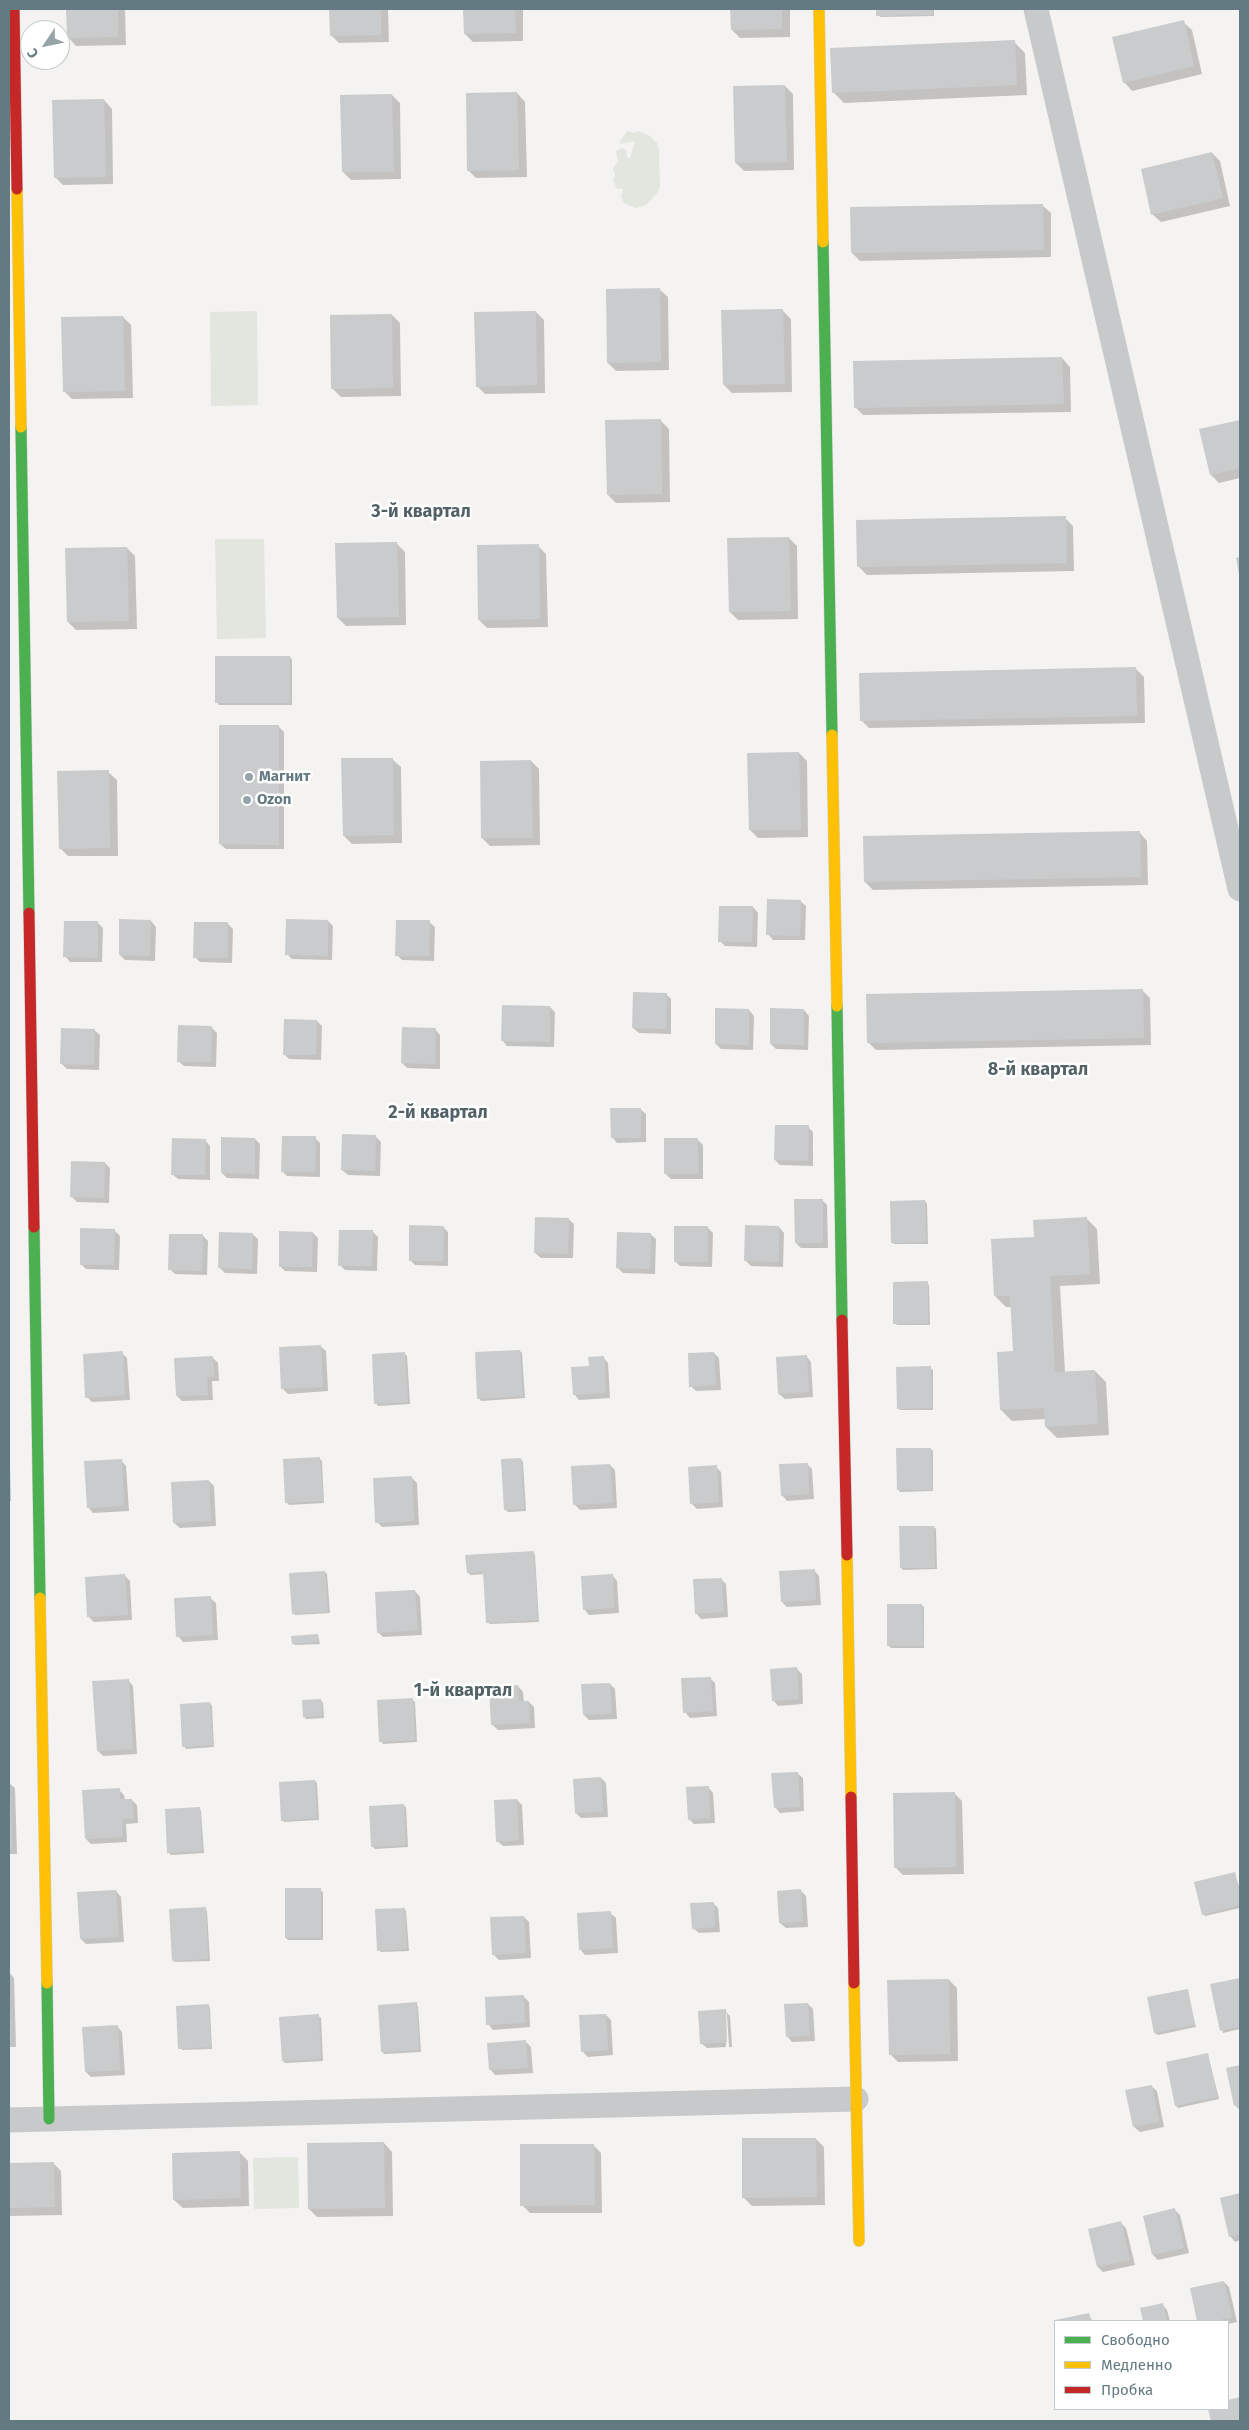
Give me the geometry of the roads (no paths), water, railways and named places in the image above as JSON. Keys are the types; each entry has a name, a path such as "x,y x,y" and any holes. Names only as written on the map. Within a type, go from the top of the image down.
{"street":[{"path":"14,9 49,2119"},
{"path":"819,9 859,2241"},
{"path":"1036,9 1240,889"},
{"path":"9,2120 856,2100"}],"place":[{"name":"Магнит","path":"249,777"},
{"name":"Ozon","path":"247,800"}],"district":[{"name":"3-й квартал","path":"421,512"},
{"name":"8-й квартал","path":"1038,1070"},
{"name":"2-й квартал","path":"438,1113"},
{"name":"1-й квартал","path":"463,1691"}]}
